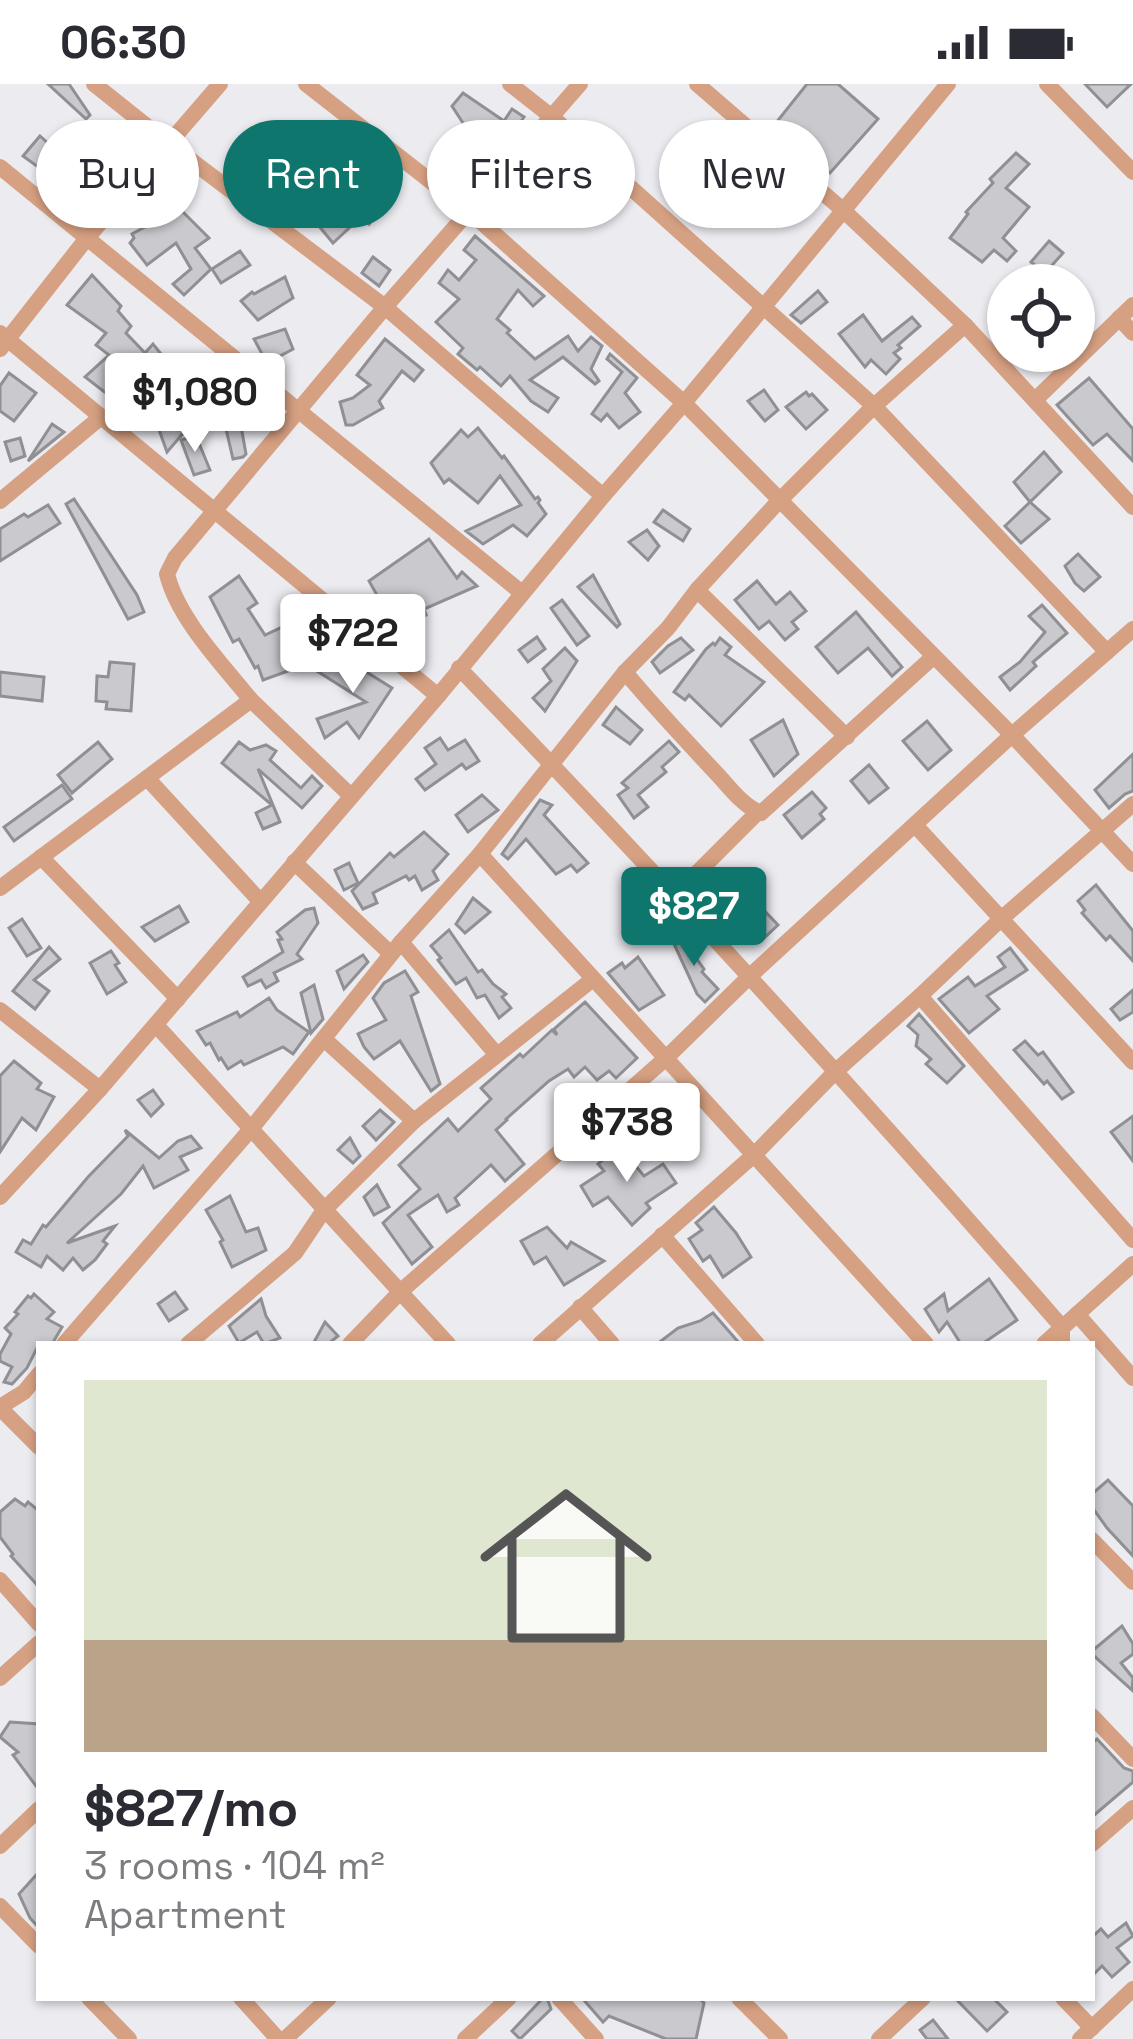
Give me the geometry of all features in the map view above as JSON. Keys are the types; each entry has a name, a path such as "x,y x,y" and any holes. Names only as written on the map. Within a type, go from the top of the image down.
{"street":[{"path":"94,84 139,120"},
{"path":"188,120 220,84"},
{"path":"306,84 427,178"},
{"path":"510,84 874,406 1107,652"},
{"path":"549,120 580,84"},
{"path":"698,84 965,325 1133,507"},
{"path":"917,84 935,99"},
{"path":"0,1196 156,1025 437,696 948,84"},
{"path":"1046,84 1133,172"},
{"path":"0,167 522,593"},
{"path":"199,167 385,308 603,496"},
{"path":"96,228 3,340 437,696"},
{"path":"351,796 251,700 196,631 167,574 175,558 456,228"},
{"path":"488,228 685,404 1133,864"},
{"path":"1035,400 1126,311 1133,333"},
{"path":"67,1341 251,1130 625,672 778,502 874,406 965,325"},
{"path":"0,501 101,417"},
{"path":"698,590 847,737"},
{"path":"353,1341 400,1292 665,1059 1133,628"},
{"path":"675,895 757,813 933,656"},
{"path":"459,668 751,975 1062,1336 1077,1314 1133,1264"},
{"path":"625,672 757,813"},
{"path":"0,887 251,700"},
{"path":"147,778 260,901"},
{"path":"543,1341 755,1154 836,1071 1133,804"},
{"path":"915,825 1133,1062"},
{"path":"480,854 923,1341"},
{"path":"41,857 178,999"},
{"path":"294,862 396,948 497,1055"},
{"path":"192,1341 295,1253 324,1210 414,1121 592,979"},
{"path":"920,996 1133,1240"},
{"path":"0,1010 100,1089"},
{"path":"156,1025 445,1341"},
{"path":"324,1039 414,1121"},
{"path":"662,1235 754,1341"},
{"path":"580,1306 609,1341"},
{"path":"1077,1314 1133,1378"},
{"path":"36,1378 0,1407 36,1444"},
{"path":"1095,1543 1133,1582"},
{"path":"0,1580 36,1621"},
{"path":"0,1678 36,1646"},
{"path":"1095,1719 1133,1759"},
{"path":"1095,1841 1133,1808"},
{"path":"0,1846 36,1812"},
{"path":"0,1906 36,1943"},
{"path":"1065,2001 1086,2034 1133,1989"},
{"path":"92,2001 129,2039"},
{"path":"244,2001 281,2039 325,2001"},
{"path":"465,2039 506,2001"},
{"path":"563,2001 596,2039"},
{"path":"742,2001 780,2039"},
{"path":"879,2039 920,2001"}],"building":[{"path":"48,84 69,84 90,115 86,119"},
{"path":"807,84 838,84 878,119 830,173 829,120 778,120"},
{"path":"1085,84 1131,84 1107,107"},
{"path":"463,93 503,120 461,120 452,106"},
{"path":"512,109 522,120 505,120"},
{"path":"36,141 36,166 23,156"},
{"path":"1016,153 1029,164 1006,188 1029,207 1003,238 1016,251 1007,261 994,250 982,262 950,238 993,183 990,179"},
{"path":"143,228 199,228 209,238 195,248 211,269 184,295 173,284 191,269 176,243 147,265 130,243 132,234"},
{"path":"321,228 349,228 333,243"},
{"path":"475,236 544,296 533,306 518,290 497,319 510,330 507,333 535,359 568,336 578,351 591,337 602,346 591,369 599,381 595,384 563,357 530,380 558,398 548,412 531,401 510,376 501,386 458,354 463,348 436,322 459,299 439,283 448,270 459,280 476,260 464,250"},
{"path":"1049,241 1063,253 1053,264 1031,262"},
{"path":"240,251 250,265 221,283 212,269"},
{"path":"373,257 390,270 379,286 362,273"},
{"path":"92,275 121,306 118,311 131,326 126,333 145,353 153,344 178,375 175,380 203,410 167,452 153,413 163,401 146,388 155,377 130,359 107,379 129,402 124,407 85,377 109,355 96,345 106,333 67,305"},
{"path":"285,277 293,298 258,320 241,301"},
{"path":"818,291 827,302 801,323 791,315"},
{"path":"863,315 882,341 912,317 920,326 898,345 901,348 894,353 900,359 886,374 871,360 865,367 839,334"},
{"path":"285,329 293,349 267,363 254,339"},
{"path":"385,339 423,370 414,381 402,371 379,401 383,408 346,425 340,402 370,385 357,375"},
{"path":"610,354 637,378 625,393 640,412 619,428 607,414 601,421 592,414 622,372 607,359"},
{"path":"9,373 36,393 14,421 0,411 0,386"},
{"path":"1089,378 1133,429 1133,461 1107,434 1093,445 1057,405"},
{"path":"216,382 255,404 242,414 221,402"},
{"path":"764,390 778,410 765,421 748,401"},
{"path":"806,392 827,410 806,429 786,407"},
{"path":"52,424 64,432 28,461"},
{"path":"241,426 246,454 233,459 226,429"},
{"path":"478,428 540,500 546,514 527,536 513,525 483,544 466,531 521,505 500,476 478,503 449,479 444,483 431,463 461,430 468,437"},
{"path":"196,436 210,470 194,475 181,440"},
{"path":"20,438 25,456 11,461 5,442"},
{"path":"1044,452 1061,472 1030,502 1014,482"},
{"path":"74,499 144,612 128,619 66,504"},
{"path":"1030,502 1049,519 1021,543 1005,526"},
{"path":"48,505 60,523 0,561 0,529"},
{"path":"663,510 690,529 683,541 654,522"},
{"path":"647,530 659,546 648,560 629,542"},
{"path":"429,539 457,578 462,572 477,586 424,609 426,615 394,625 369,581"},
{"path":"1078,554 1100,577 1084,591 1065,566"},
{"path":"593,575 620,624 617,627 578,587"},
{"path":"239,576 257,603 248,609 265,635 293,622 305,644 297,655 302,666 263,680 239,639 233,642 210,597"},
{"path":"757,581 776,604 790,592 806,611 792,622 798,629 785,640 769,621 759,629 735,600"},
{"path":"562,600 589,636 577,645 551,608"},
{"path":"1042,605 1067,633 1010,690 1000,677 1045,632 1029,616"},
{"path":"856,612 902,667 892,676 868,648 838,673 816,647"},
{"path":"537,637 545,649 528,662 519,650"},
{"path":"681,638 693,650 660,673 652,662"},
{"path":"720,638 731,647 725,655 764,682 721,726 689,695 685,700 674,692"},
{"path":"565,648 577,661 545,711 533,698 551,681 543,669"},
{"path":"340,652 392,688 359,738 347,722 325,738 317,719 366,702 317,671"},
{"path":"110,662 134,664 131,711 106,709 107,702 96,701 97,676 108,677"},
{"path":"0,672 44,677 42,701 0,696"},
{"path":"616,707 642,730 630,744 603,725"},
{"path":"783,720 798,754 774,776 751,740"},
{"path":"927,721 951,750 928,770 903,741"},
{"path":"440,738 448,750 465,740 479,761 466,769 462,764 425,790 416,779 436,764 425,748"},
{"path":"669,741 679,752 662,767 666,772 638,795 648,807 634,818 618,795 628,788 622,783"},
{"path":"98,742 112,759 72,793 58,775"},
{"path":"239,742 250,750 266,745 276,751 270,760 301,788 312,776 322,786 302,808 258,769 280,822 263,829 256,813 272,805 222,763"},
{"path":"1133,754 1133,791 1109,808 1095,790"},
{"path":"869,765 888,788 869,803 851,781"},
{"path":"62,785 72,799 14,841 4,827"},
{"path":"812,792 826,808 820,814 824,819 802,838 784,815"},
{"path":"482,795 498,810 468,832 456,815"},
{"path":"540,800 552,805 544,815 588,863 577,872 571,865 556,874 526,839 508,859 502,854"},
{"path":"424,832 448,854 433,871 438,880 422,890 415,876 409,880 406,876 373,893 377,903 363,909 352,891 390,853 394,857"},
{"path":"349,863 358,883 344,890 335,870"},
{"path":"1096,885 1133,931 1133,961 1082,913 1085,910 1078,901"},
{"path":"473,898 490,912 465,933 456,924"},
{"path":"757,903 778,925 761,941 753,934 746,941 736,930"},
{"path":"179,906 188,922 155,941 142,927"},
{"path":"314,908 318,923 297,954 302,959 274,973 278,981 266,988 261,980 248,986 243,977 283,952 277,932"},
{"path":"22,919 41,948 27,956 9,928"},
{"path":"675,929 718,989 705,1002 669,933"},
{"path":"449,930 478,972 482,970 506,994 502,997 511,1008 499,1018 485,995 477,998 466,978 456,984 438,960 431,946"},
{"path":"49,947 60,959 34,980 49,991 35,1009 13,991"},
{"path":"1010,948 1027,970 987,996 999,1009 969,1033 939,999 968,977 975,986 1005,967 998,957"},
{"path":"111,951 126,982 107,994 90,963"},
{"path":"363,955 368,962 344,989 337,971"},
{"path":"638,957 664,995 639,1010 608,973"},
{"path":"405,971 418,992 411,996 440,1084 431,1091 400,1041 374,1059 358,1034 386,1020 373,998 384,983"},
{"path":"314,985 323,1019 311,1033 301,993"},
{"path":"1133,990 1133,1012 1120,1020 1111,1009"},
{"path":"269,998 277,1010 309,1032 293,1054 283,1047 228,1069 197,1031 237,1012 240,1017"},
{"path":"585,1002 637,1058 616,1078 609,1071 597,1080 585,1067 574,1077 568,1069 506,1119 496,1130 524,1164 505,1181 491,1165 455,1198 459,1205 447,1212 438,1195 408,1215 432,1247 412,1264 383,1223 420,1189 399,1165 448,1119 458,1131 491,1099 481,1088 552,1030 557,1035 554,1029"},
{"path":"919,1014 964,1066 947,1083 926,1064 931,1059 916,1046 918,1035 908,1026"},
{"path":"1025,1041 1038,1055 1043,1052 1073,1092 1062,1099 1047,1081 1044,1084 1014,1050"},
{"path":"14,1061 41,1083 37,1089 54,1097 36,1130 22,1118 0,1152 0,1076"},
{"path":"153,1090 163,1104 151,1116 138,1100"},
{"path":"380,1110 394,1122 376,1140 363,1126"},
{"path":"1133,1116 1133,1161 1111,1132"},
{"path":"125,1130 159,1158 191,1136 201,1148 180,1157 188,1170 154,1188 143,1166 121,1194 67,1243 115,1226 103,1241 107,1244 83,1270 73,1258 63,1270 47,1256 41,1267 16,1252 23,1240 31,1244 43,1225 128,1136"},
{"path":"350,1138 360,1156 353,1163 338,1150"},
{"path":"619,1146 644,1176 663,1164 676,1183 646,1203 650,1208 632,1225 608,1197 593,1206 581,1186 604,1171 598,1164"},
{"path":"377,1185 389,1207 374,1215 364,1197"},
{"path":"230,1196 246,1232 258,1228 266,1250 232,1267 206,1210"},
{"path":"714,1207 751,1257 723,1277 710,1256 703,1261 689,1239 702,1230 696,1223"},
{"path":"547,1227 567,1248 571,1242 604,1261 564,1285 546,1257 534,1264 521,1241"},
{"path":"989,1279 1017,1320 986,1341 959,1341 947,1322 939,1332 925,1309 944,1294 948,1311"},
{"path":"175,1292 187,1309 169,1321 158,1304"},
{"path":"34,1294 54,1312 47,1319 62,1327 54,1341 36,1341 27,1368 12,1384 4,1382 12,1367 0,1361 11,1334 5,1328"},
{"path":"261,1299 280,1338 262,1341 257,1332 238,1341 229,1326"},
{"path":"713,1313 737,1341 661,1341 678,1328"},
{"path":"325,1322 338,1336 332,1341 315,1341"},
{"path":"1108,1480 1133,1506 1133,1556 1095,1511 1095,1491"},
{"path":"15,1499 36,1509 36,1584 0,1537 0,1512"},
{"path":"1122,1626 1133,1644 1133,1654 1121,1663 1133,1678 1132,1690 1095,1657 1095,1648"},
{"path":"10,1722 36,1724 36,1786 13,1755 18,1752 0,1737"},
{"path":"1095,1741 1133,1771 1133,1782 1095,1814"},
{"path":"36,1875 36,1925 30,1918 19,1894"},
{"path":"1126,1923 1133,1936 1117,1948 1129,1962 1112,1977 1102,1966 1095,1973 1095,1934 1101,1929 1108,1937"},
{"path":"540,2001 548,2001 551,2009 520,2039 512,2031"},
{"path":"585,2001 704,2003 696,2039 666,2039 609,2016 603,2022"},
{"path":"958,2001 996,2001 1007,2012 987,2031"},
{"path":"933,2020 948,2039 927,2039 920,2030"}]}
